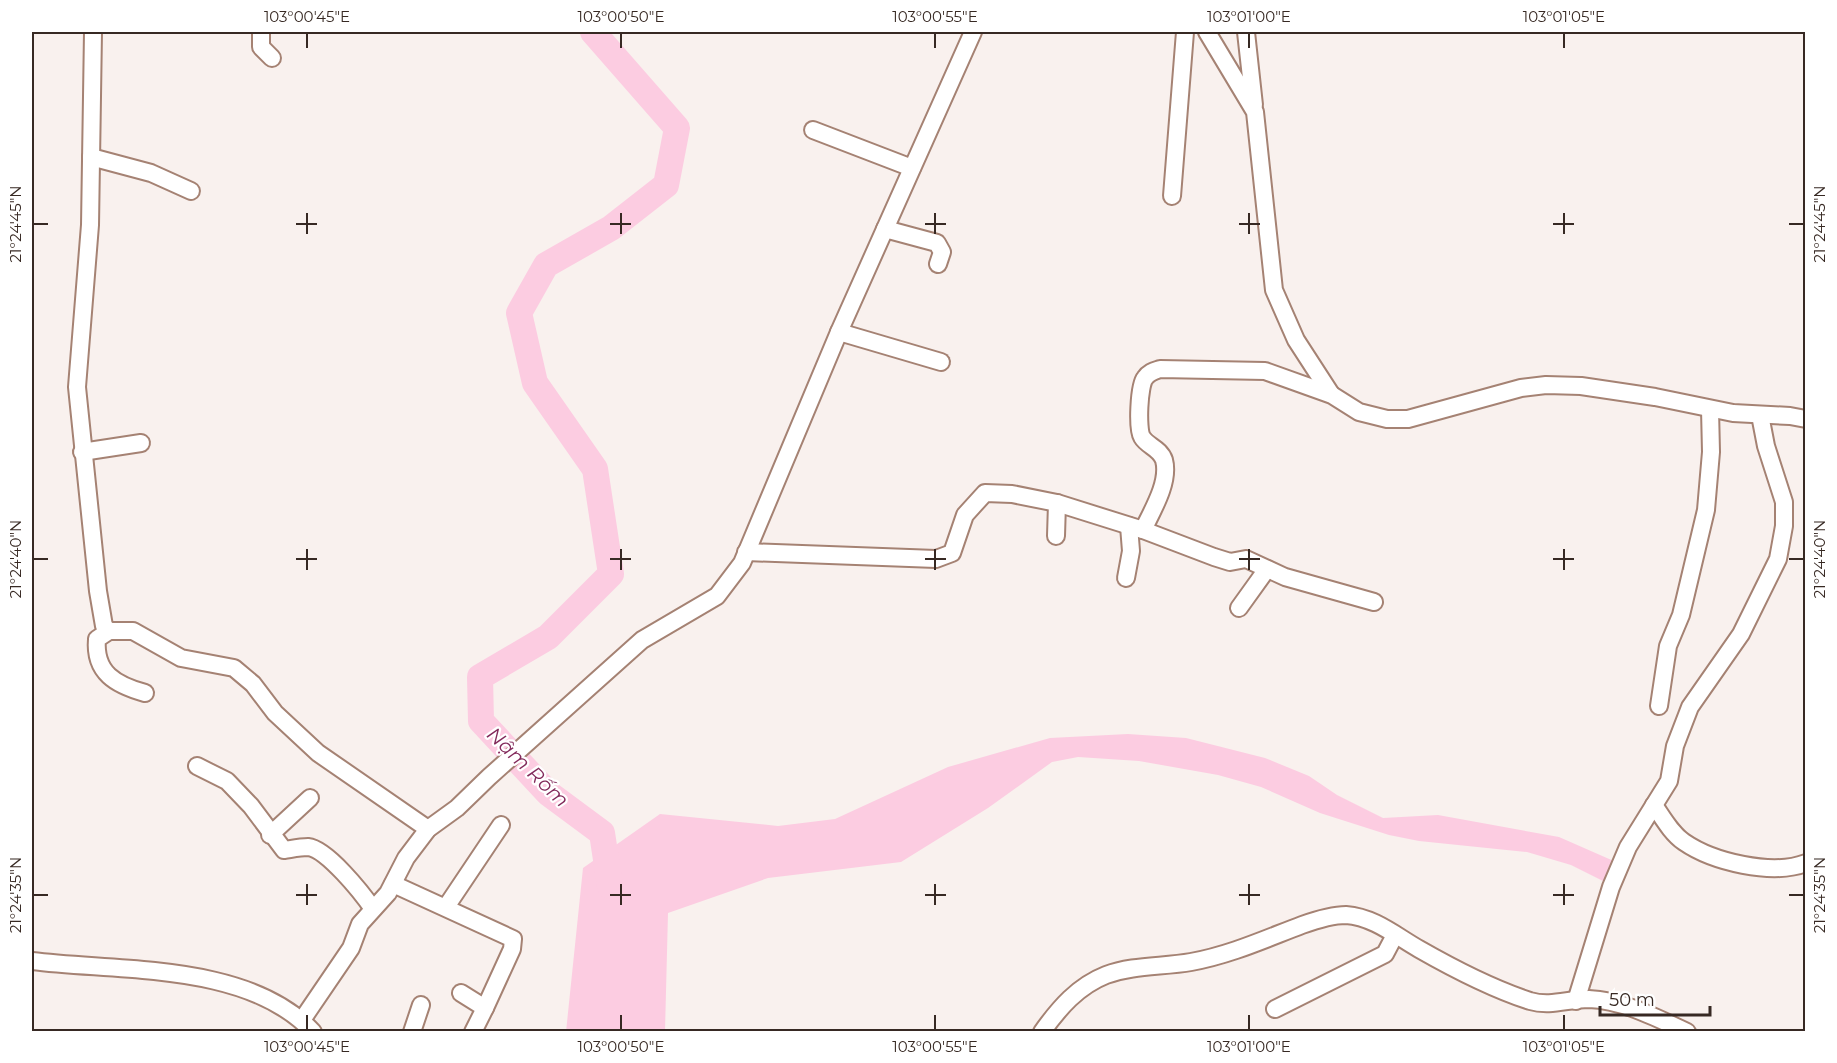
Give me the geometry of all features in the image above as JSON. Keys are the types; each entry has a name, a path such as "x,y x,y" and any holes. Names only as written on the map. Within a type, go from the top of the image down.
{"street":[{"path":"93,32 90,225 77,387 98,591 104,626 109,631"},
{"path":"261,32 261,47 272,58"},
{"path":"32,962 223,981 273,1003 308,1026 351,948 360,924 393,884 428,829 457,808 642,640 717,596 742,563 839,332 973,32"},
{"path":"1172,196 1185,32"},
{"path":"1208,32 1255,112"},
{"path":"1246,32 1274,290 1296,340 1332,395"},
{"path":"813,130 912,168"},
{"path":"91,157 150,173 191,191"},
{"path":"885,229 937,243 942,252 938,264"},
{"path":"839,332 941,362"},
{"path":"1126,578 1136,528 1159,495 1164,471 1164,460 1159,451 1142,439 1140,432 1141,384 1150,372 1160,369 1265,371 1332,395 1359,412 1387,419 1407,419 1521,388 1546,385 1581,386 1710,409 1806,419"},
{"path":"1659,706 1668,646 1681,615 1706,510 1711,452 1710,409"},
{"path":"1576,1001 1611,888 1628,847 1669,781 1675,746 1690,706 1741,634 1778,559 1784,525 1784,502 1766,446 1760,415"},
{"path":"82,452 141,443"},
{"path":"746,552 936,559 952,553 965,515 986,493 1012,494 1057,503 1136,528 1230,562 1246,559 1285,578 1374,602"},
{"path":"1056,536 1057,503"},
{"path":"1239,608 1267,569"},
{"path":"145,693 127,688 110,677 101,666 96,654 97,639 109,631 133,631 181,658 234,668 253,684 275,713 318,753 428,829"},
{"path":"197,766 227,781 250,806 270,835 284,850 310,847 320,853 356,885 373,909"},
{"path":"270,835 310,798"},
{"path":"1654,805 1673,832 1684,842 1723,859 1765,868 1782,868 1806,863"},
{"path":"446,907 501,825"},
{"path":"393,884 513,939 512,949 473,1032"},
{"path":"1042,1032 1061,1006 1082,989 1104,976 1128,968 1190,962 1237,952 1324,918 1345,915 1365,919 1421,950 1532,1002 1555,1005 1596,1000 1628,1007 1687,1032"},
{"path":"1275,1009 1385,954 1395,935"},
{"path":"461,993 485,1008"},
{"path":"412,1032 421,1005"}],"shaded area":[{"path":"1128,734 1186,738 1265,758 1309,776 1337,795 1383,818 1438,815 1559,837 1616,862 1607,883 1571,865 1527,852 1419,841 1389,835 1320,813 1261,787 1218,775 1139,761 1078,757 1052,762 988,808 901,862 768,878 668,913 665,1031 566,1032 583,868 660,814 778,826 835,819 948,767 1050,738"}],"waterway":[{"name":"Nậm Rốm","path":"593,32 677,128 666,185 611,228 546,265 519,313 535,383 595,469 611,574 548,637 480,677 481,721 548,793 602,833 610,886"}]}
